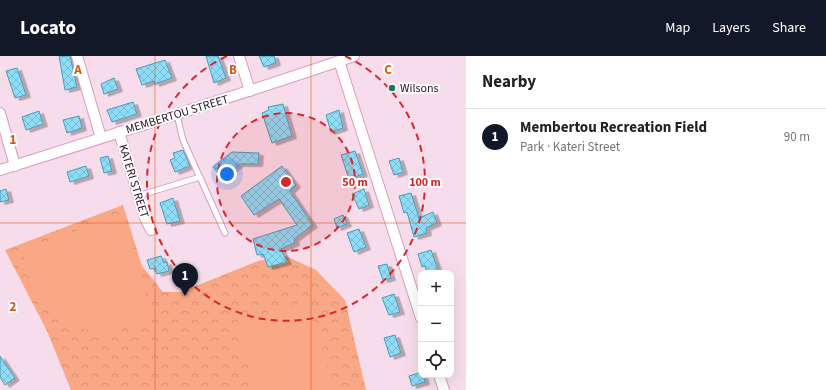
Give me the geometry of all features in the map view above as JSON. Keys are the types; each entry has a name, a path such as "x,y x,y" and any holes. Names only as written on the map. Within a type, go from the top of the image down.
{"street":[{"path":"77,56 101,138"},
{"path":"239,56 250,91"},
{"name":"MEMBERTOU STREET","path":"0,170 177,115 354,56"},
{"path":"339,61 418,309"},
{"path":"0,113 15,166"},
{"name":"KATERI STREET","path":"119,132 144,218 151,230"},
{"path":"440,378 444,390"}],"lane":[{"path":"177,115 183,140 226,233"},
{"path":"138,196 200,177"}],"green space":[{"path":"123,205 142,266 163,292 181,292 258,261 286,256 316,270 345,300 366,390 71,390 47,331 5,250"},
{"path":"115,216 125,220 152,317 132,326 111,331 93,331 77,327 62,320 39,298 31,284 23,251"},
{"path":"306,300 335,390 257,390 234,326"}],"building":[{"path":"59,56 70,56 77,87 65,90"},
{"path":"206,56 218,56 226,78 214,83"},
{"path":"259,56 274,56 276,63 264,67"},
{"path":"165,60 172,78 155,84 154,81 142,85 136,69"},
{"path":"17,68 26,95 15,98 6,71"},
{"path":"114,78 118,89 104,94 101,84"},
{"path":"133,102 137,114 112,122 107,110"},
{"path":"283,104 292,136 272,143 262,113 269,110 268,107"},
{"path":"339,110 343,128 331,132 326,115"},
{"path":"39,111 43,124 26,130 22,117"},
{"path":"79,116 82,128 67,133 63,120"},
{"path":"183,150 190,166 175,172 170,160 175,158 173,153"},
{"path":"355,151 363,174 349,179 341,155"},
{"path":"232,152 259,153 258,164 239,164 222,178 213,167"},
{"path":"108,156 112,171 104,173 100,158"},
{"path":"399,158 403,172 394,175 389,161"},
{"path":"86,166 89,176 70,182 67,172"},
{"path":"282,166 296,185 290,191 313,225 294,239 295,243 281,249 287,262 268,267 263,254 257,255 253,239 297,225 279,199 254,215 241,196"},
{"path":"6,189 9,200 0,202 0,191"},
{"path":"364,189 369,205 359,209 352,194"},
{"path":"411,193 419,218 433,212 437,223 426,228 427,233 414,237 407,212 404,213 399,196"},
{"path":"173,198 180,221 167,224 160,203"},
{"path":"343,215 347,224 337,228 334,219"},
{"path":"359,229 366,247 354,252 347,233"},
{"path":"431,250 438,270 426,270 425,266 422,267 418,254"},
{"path":"161,256 164,263 167,262 169,271 157,274 155,268 150,269 147,260"},
{"path":"387,264 391,278 383,280 378,266"},
{"path":"394,294 400,312 389,315 382,298"},
{"path":"395,335 401,353 390,357 384,338"},
{"path":"0,356 15,378 5,385 0,377"},
{"path":"418,373 418,378 424,378 425,382 412,386 409,376"}],"place":[{"name":"Wilsons","path":"392,88"},
{"name":"Membertou Recreation Field","path":"185,296"}]}
